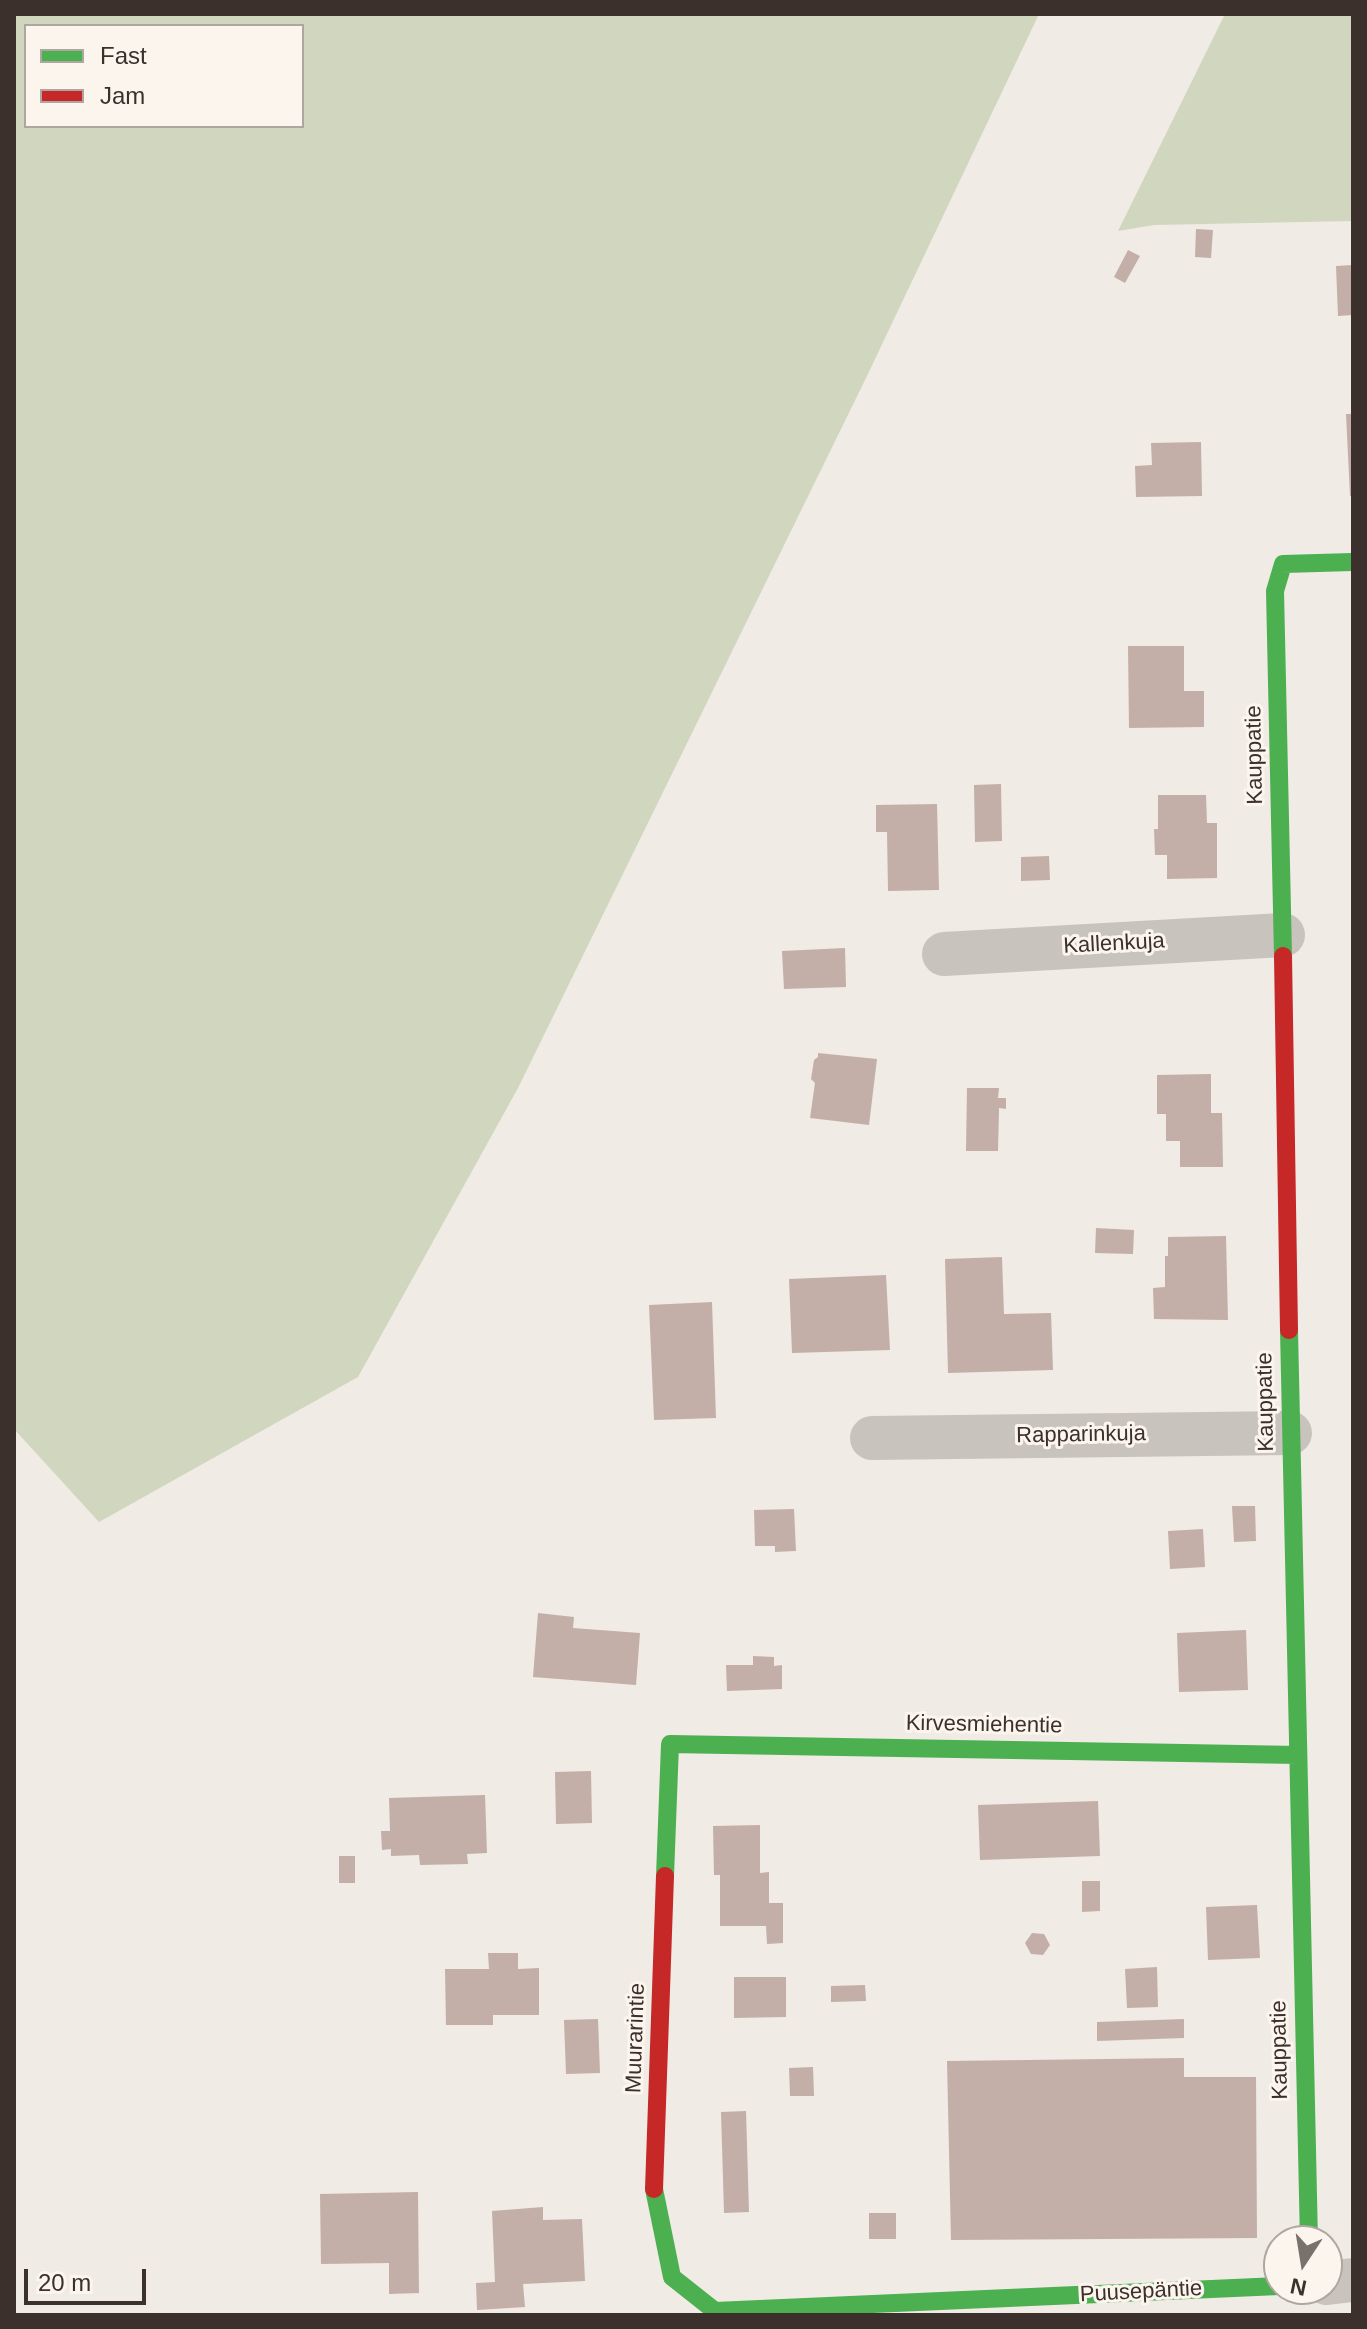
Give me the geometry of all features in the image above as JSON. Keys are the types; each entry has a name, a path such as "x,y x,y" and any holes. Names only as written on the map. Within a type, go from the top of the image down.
{"street":[{"name":"Kauppatie","path":"1309,2225 1275,591 1283,564 1353,562"},
{"name":"Kallenkuja","path":"944,954 1283,935"},
{"name":"Rapparinkuja","path":"872,1438 1290,1433"},
{"name":"Kirvesmiehentie","path":"670,1744 1298,1755"},
{"name":"Muurarintie","path":"670,1744 654,2193 672,2277 703,2309"},
{"name":"Puusepäntie","path":"703,2309 1263,2287"}],"green space":[{"path":"14,14 1039,14 866,378 518,1088 358,1377 99,1522 14,1429"},
{"path":"1225,14 1353,14 1353,221 1154,225 1118,231"}],"building":[{"path":"1196,229 1213,230 1211,258 1195,257"},
{"path":"1128,250 1140,256 1125,283 1114,277"},
{"path":"1353,265 1353,315 1338,316 1336,266"},
{"path":"1346,414 1353,414 1353,496 1350,496"},
{"path":"1201,442 1202,496 1136,497 1135,466 1152,465 1151,443"},
{"path":"1128,646 1184,646 1184,691 1204,691 1204,727 1129,728"},
{"path":"1001,784 1002,841 975,842 974,785"},
{"path":"1158,795 1206,795 1207,823 1217,823 1217,878 1167,879 1167,855 1155,855"},
{"path":"937,804 939,890 888,891 887,832 876,832 876,805"},
{"path":"1049,856 1050,880 1021,881 1021,857"},
{"path":"845,948 846,987 784,989 782,951"},
{"path":"818,1053 877,1059 869,1125 810,1118 815,1083 811,1079"},
{"path":"1211,1074 1211,1113 1222,1113 1223,1167 1180,1167 1180,1141 1166,1141 1166,1114 1157,1114 1157,1075"},
{"path":"967,1088 999,1088 998,1098 1006,1098 1006,1109 999,1108 998,1151 966,1151"},
{"path":"1096,1228 1134,1230 1133,1254 1095,1253"},
{"path":"1226,1236 1228,1320 1154,1319 1153,1288 1165,1287 1168,1237"},
{"path":"1002,1257 1004,1314 1051,1313 1053,1370 948,1373 945,1259"},
{"path":"886,1275 890,1350 792,1353 789,1279"},
{"path":"712,1302 716,1418 654,1420 649,1305"},
{"path":"1232,1506 1255,1506 1256,1541 1234,1542"},
{"path":"794,1509 796,1551 775,1552 775,1546 755,1546 754,1510"},
{"path":"1203,1529 1205,1567 1170,1569 1168,1531"},
{"path":"538,1613 574,1617 573,1628 640,1633 636,1685 533,1677"},
{"path":"1246,1630 1248,1690 1179,1692 1177,1633"},
{"path":"753,1656 774,1657 774,1666 782,1665 782,1689 727,1691 726,1665 753,1665"},
{"path":"591,1771 592,1823 556,1824 555,1772"},
{"path":"485,1795 487,1853 467,1854 468,1864 420,1865 419,1855 391,1856 391,1849 382,1850 381,1831 390,1831 389,1798"},
{"path":"1098,1801 1100,1856 980,1860 978,1805"},
{"path":"760,1825 760,1873 769,1872 769,1903 783,1903 783,1943 767,1944 766,1926 720,1926 720,1875 714,1875 713,1826"},
{"path":"339,1856 355,1856 355,1883 339,1883"},
{"path":"1082,1881 1100,1881 1100,1911 1082,1912"},
{"path":"1257,1905 1260,1958 1208,1960 1206,1907"},
{"path":"1032,1933 1044,1934 1050,1945 1043,1955 1031,1954 1025,1943"},
{"path":"488,1953 518,1953 518,1969 539,1968 539,2015 493,2015 493,2025 446,2025 445,1969 489,1969"},
{"path":"1157,1967 1158,2007 1127,2008 1125,1969"},
{"path":"734,1977 786,1977 786,2017 734,2018"},
{"path":"865,1985 866,2001 831,2002 831,1986"},
{"path":"598,2019 600,2073 566,2074 564,2020"},
{"path":"1184,2019 1184,2038 1097,2041 1097,2022"},
{"path":"1184,2058 1184,2077 1256,2077 1257,2238 951,2240 947,2061"},
{"path":"813,2067 814,2096 790,2096 789,2068"},
{"path":"746,2111 749,2212 724,2213 721,2112"},
{"path":"418,2192 419,2293 389,2294 389,2263 321,2264 320,2194"},
{"path":"543,2207 543,2220 582,2219 585,2281 523,2284 525,2307 477,2310 476,2283 495,2282 492,2211"},
{"path":"869,2213 896,2213 896,2239 869,2239"}],"traffic: fast":[{"path":"1283,956 1275,591 1283,564 1353,562"},
{"path":"1289,1330 1309,2225"},
{"path":"665,1876 670,1744 1298,1755"},
{"path":"654,2189 672,2277 715,2311 1263,2287"}],"traffic: jam":[{"path":"1283,956 1289,1330"},
{"path":"654,2189 665,1876"}]}
